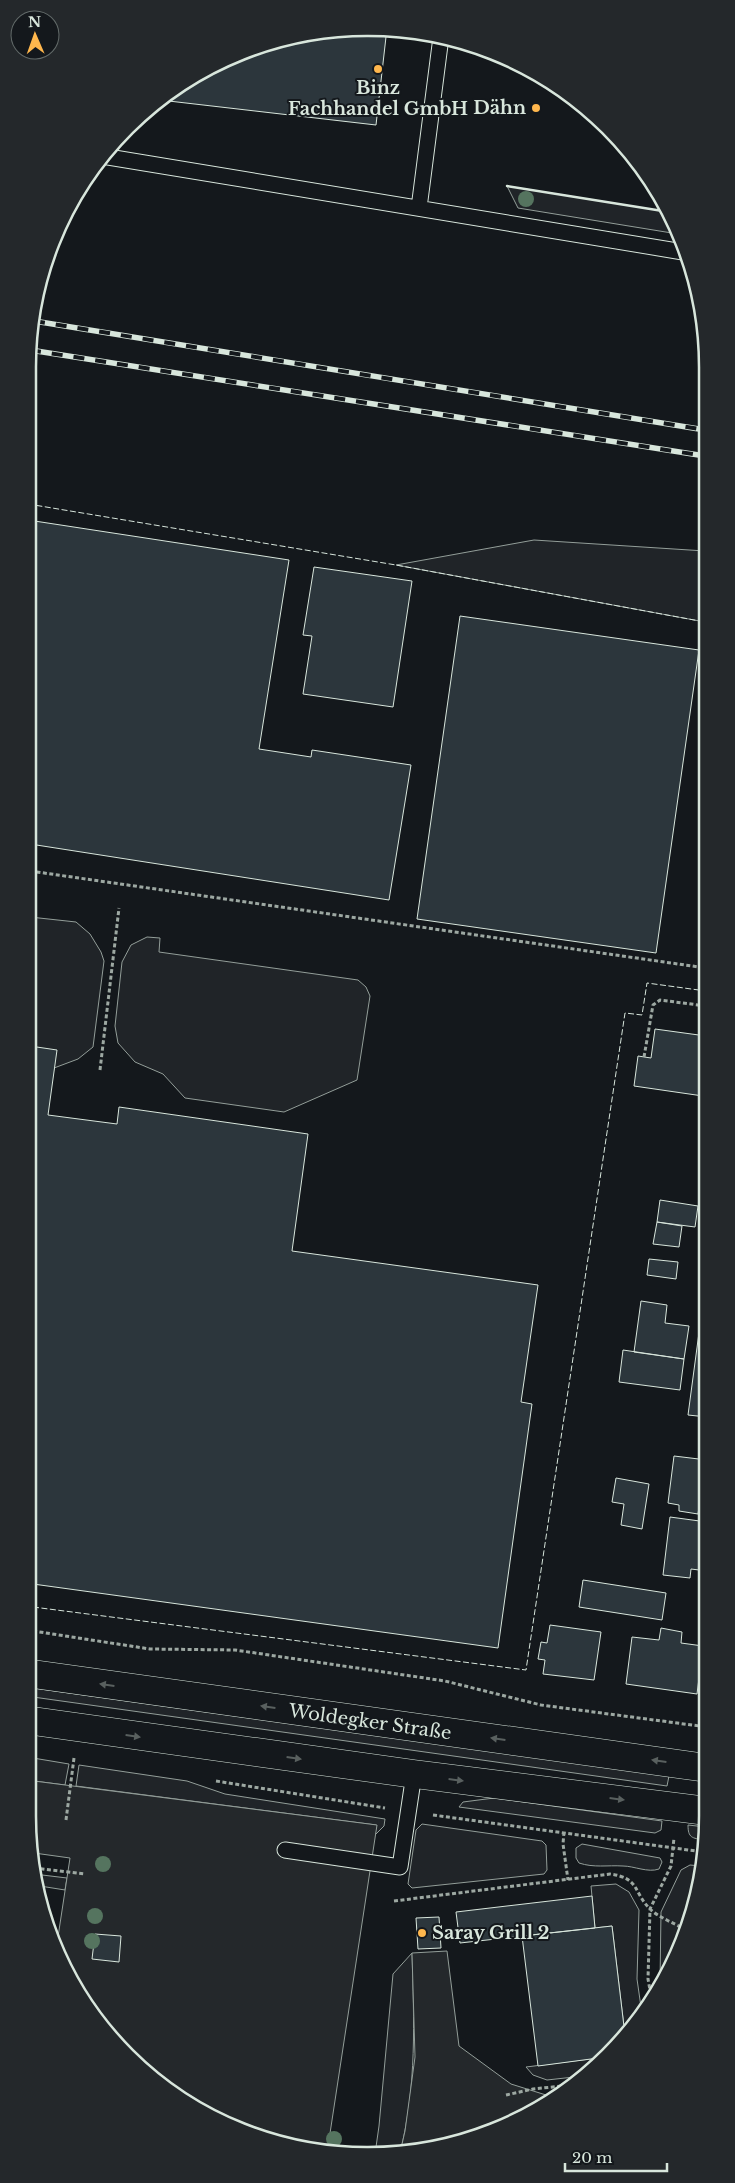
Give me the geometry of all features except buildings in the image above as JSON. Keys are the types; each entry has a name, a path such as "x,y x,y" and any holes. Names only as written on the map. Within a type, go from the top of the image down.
{"main road":[{"name":"Woldegker Straße","path":"36,1674 699,1767"},
{"path":"36,1721 414,1774 699,1810"}],"lane":[{"path":"418,208 440,45"},
{"path":"111,158 678,251"},
{"path":"285,1850 400,1867 414,1774"}],"path":[{"path":"36,872 699,967"},
{"path":"100,1070 119,908"},
{"path":"644,1057 652,1005 660,1000 699,1005"},
{"path":"36,1631 150,1649 235,1650 444,1681 541,1705 699,1726"},
{"path":"66,1820 75,1755 67,1754"},
{"path":"214,1780 408,1811 697,1851"},
{"path":"564,1832 563,1844 568,1880"},
{"path":"650,1988 648,1978 650,1909 671,1866 673,1848"},
{"path":"41,1869 84,1874"},
{"path":"394,1901 610,1874 620,1876 635,1885 650,1909 679,1926"},
{"path":"506,2095 533,2089 558,2086"}],"shaded area":[{"path":"507,186 659,210 670,233 518,208"},
{"path":"534,540 699,551 699,621 396,565"},
{"path":"36,918 76,922 90,934 104,961 93,1047 78,1059 54,1068 36,1052"},
{"path":"147,937 160,938 159,952 358,980 366,987 370,996 357,1080 284,1112 185,1098 163,1074 135,1062 118,1043 115,1026 122,962 131,945"},
{"path":"36,1688 669,1776 667,1786 36,1697"},
{"path":"36,1758 69,1764 65,1785 36,1781"},
{"path":"79,1765 187,1781 225,1794 385,1819 384,1826 375,1835 376,1825 76,1786"},
{"path":"36,1781 377,1825 328,2144 261,2129 221,2113 183,2091 149,2065 118,2034 92,2000 70,1962 58,1934 70,1858 39,1854"},
{"path":"494,1798 662,1821 661,1830 655,1833 459,1807 463,1802"},
{"path":"422,1824 542,1841 546,1845 547,1870 544,1874 412,1888 408,1884 416,1830"},
{"path":"688,1825 699,1826 698,1839 691,1837"},
{"path":"582,1844 660,1858 662,1862 659,1869 655,1870 627,1866 585,1865 579,1863 576,1858 576,1848"},
{"path":"690,1865 695,1865 681,1922 660,1970 661,1912 681,1870"},
{"path":"42,1875 67,1878 65,1890 45,1887"},
{"path":"616,1884 629,1892 639,1910 637,1979 640,2003 624,2025 612,1926 595,1928 591,1886"},
{"path":"447,1951 459,2046 511,2084 545,2095 514,2113 474,2129 432,2140 402,2145 415,2057 412,1953"},
{"path":"412,1953 412,2078 402,2145 376,2147 379,2126 393,1974"},
{"path":"593,2059 570,2077 547,2080 533,2075 526,2067"}],"railway":[{"path":"39,322 699,429"},
{"path":"37,351 699,455"}],"fence":[{"path":"36,505 396,565 699,621"},
{"path":"36,1607 526,1670 625,1013 642,1015 647,983 699,990"}],"wall":[{"path":"507,186 659,210"}],"place":[{"name":"Binz Fachhandel GmbH","path":"378,69"},
{"name":"Dähn","path":"536,108"},
{"name":"Saray Grill 2","path":"422,1933"}]}
